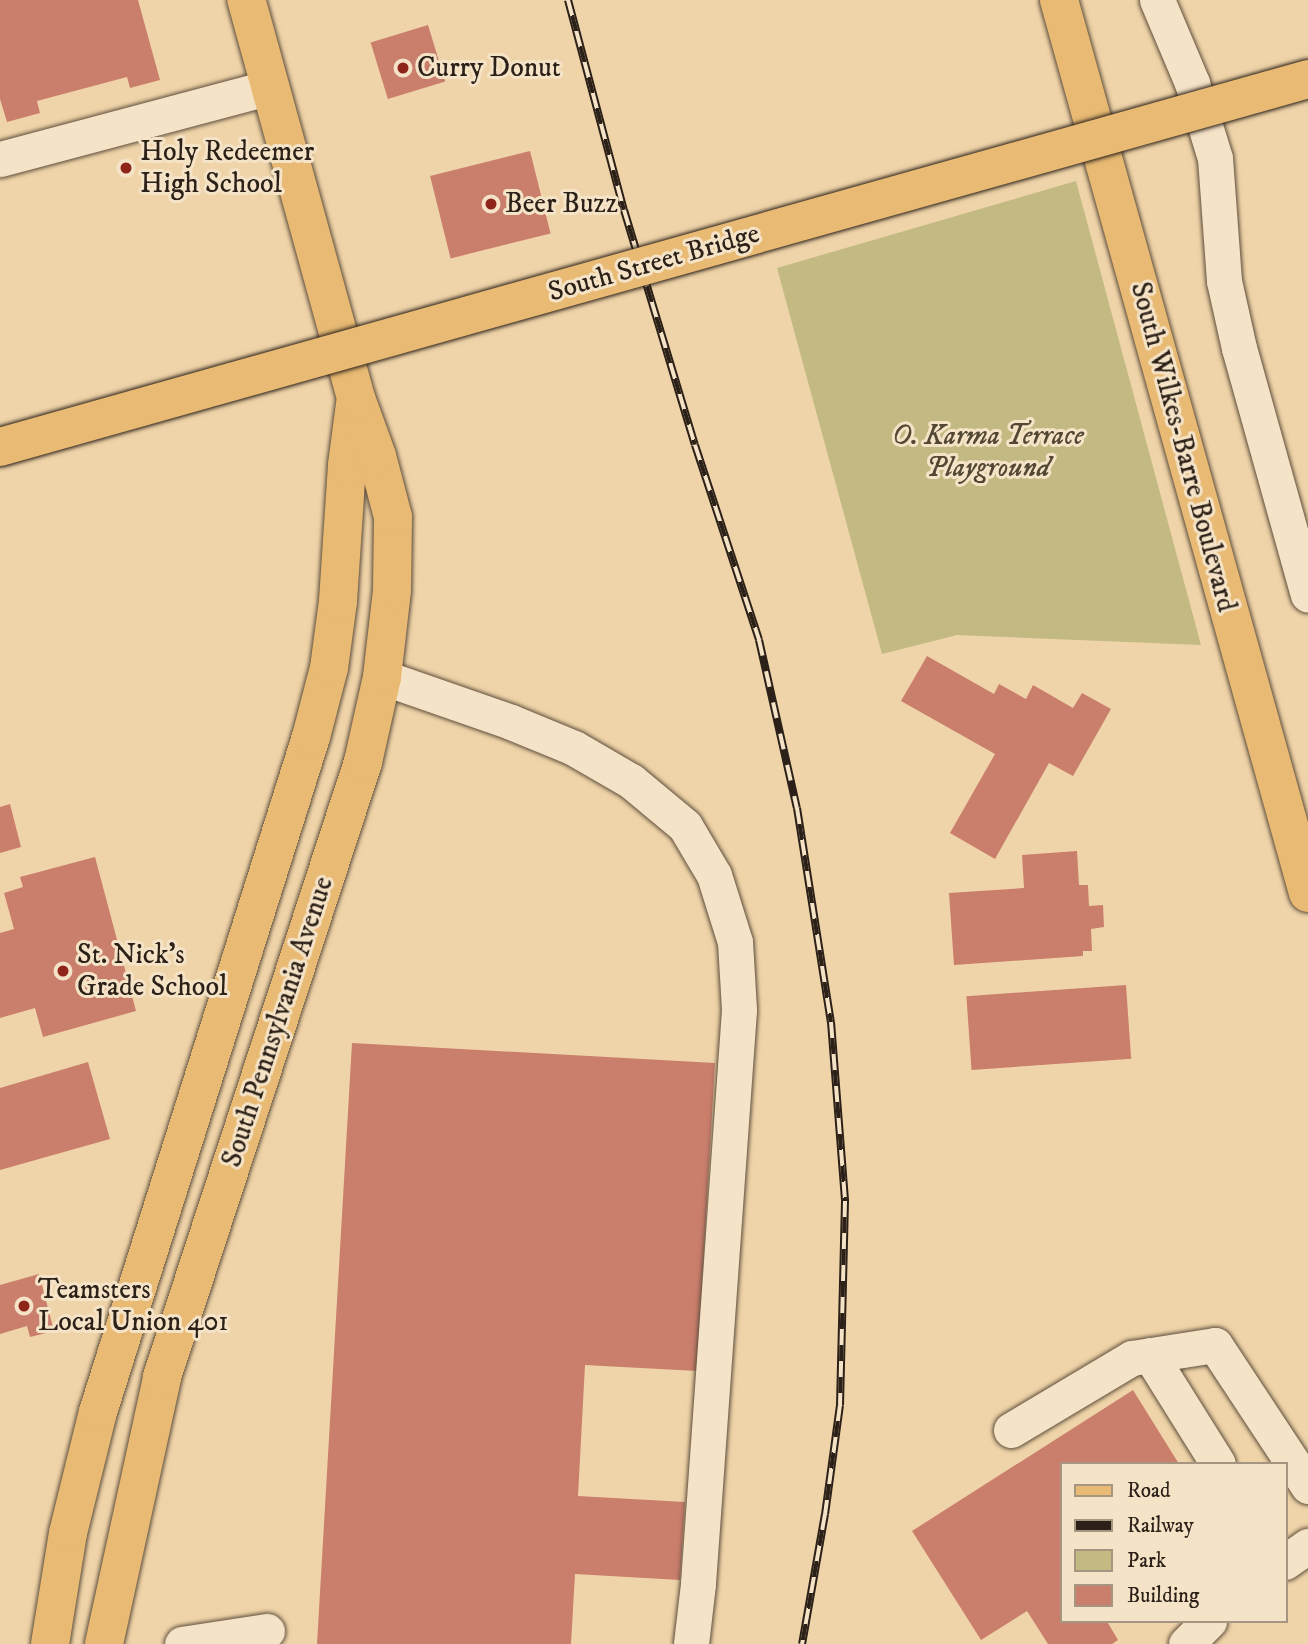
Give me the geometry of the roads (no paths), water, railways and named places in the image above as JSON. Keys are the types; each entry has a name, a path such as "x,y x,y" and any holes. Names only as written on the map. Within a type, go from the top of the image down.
{"main road":[{"name":"South Pennsylvania Avenue","path":"104,1644 162,1377 363,762 382,677 392,590 393,516 377,456 356,398 246,0"},
{"name":"South Wilkes-Barre Boulevard","path":"1059,0 1308,893"},
{"name":"South Street Bridge","path":"0,447 1308,79"},
{"name":"South Pennsylvania Avenue","path":"50,1644 68,1533 98,1412 303,763 329,668 338,601 347,465 356,398"}],"street":[{"path":"1157,0 1192,83 1215,158 1224,281 1239,348 1308,595"},
{"path":"0,159 270,87"},
{"path":"382,677 575,748 631,781 685,826 714,875 735,942 738,1010 698,1584 691,1644"},
{"path":"1011,1430 1132,1358 1215,1345 1308,1486"},
{"path":"1150,1355 1217,1462"},
{"path":"1287,1561 1308,1546"},
{"path":"1186,1644 1207,1623"},
{"path":"181,1644 267,1631"}],"railway":[{"path":"568,0 624,210 695,445 759,640 797,808 831,1022 845,1201 840,1405 825,1514 802,1644"}],"place":[{"name":"Curry Donut","path":"403,68"},
{"name":"Holy Redeemer High School","path":"126,168"},
{"name":"Beer Buzz","path":"491,204"},
{"name":"St. Nick's Grade School","path":"63,971"},
{"name":"Teamsters Local Union 401","path":"24,1306"}],"park label":[{"name":"O. Karma Terrace Playground","path":"988,452"}]}
